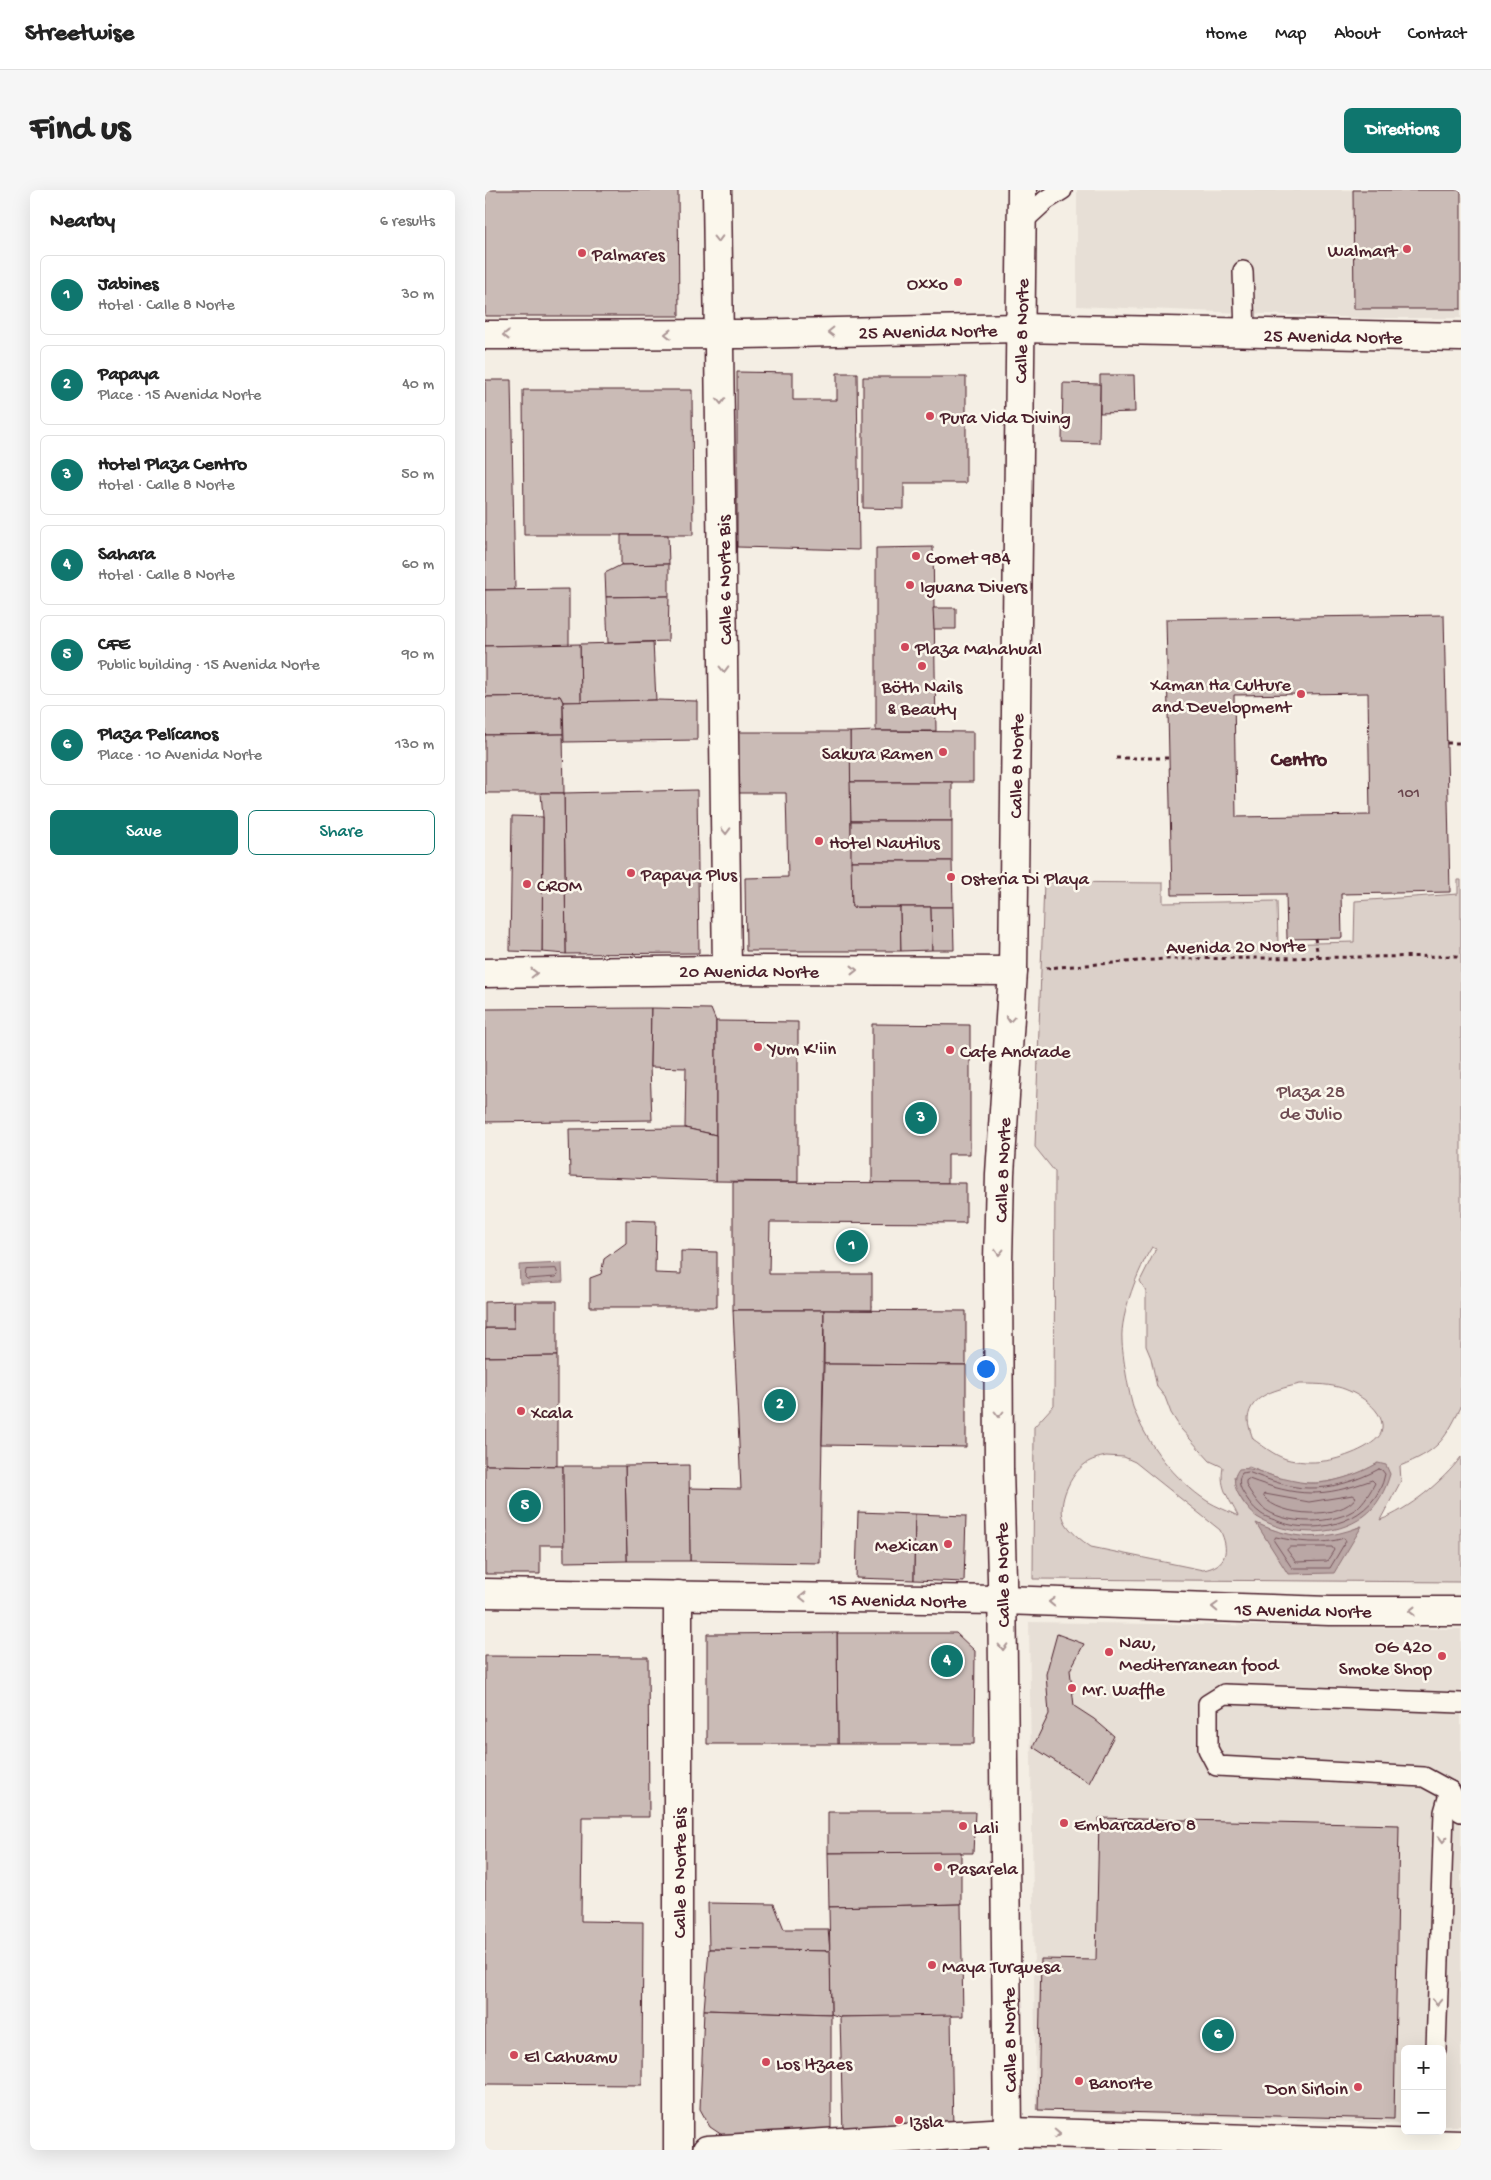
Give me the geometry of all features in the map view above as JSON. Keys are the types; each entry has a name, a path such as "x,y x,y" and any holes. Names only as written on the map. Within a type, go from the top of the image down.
{"street":[{"name":"Calle 6 Norte Bis","path":"717,190 727,970"},
{"name":"Calle 8 Norte","path":"1005,2141 1002,1600 999,1469 1000,1174 1013,971 1022,190"},
{"name":"25 Avenida Norte","path":"485,335 720,334 1019,328 1245,334 1461,336"},
{"name":"20 Avenida Norte","path":"485,973 727,970 1013,971"},
{"name":"15 Avenida Norte","path":"485,1593 1002,1600 1329,1610 1461,1611"},
{"name":"Calle 8 Norte Bis","path":"678,1595 678,2150"},
{"path":"707,2150 1005,2141 1444,2140"}],"lane":[{"path":"1022,222 1046,200 1062,190"},
{"path":"1243,271 1245,334"},
{"path":"1461,1703 1224,1694 1208,1704 1208,1749 1217,1766 1424,1777 1450,1792 1461,1812"},
{"path":"1436,2045 1444,1812 1450,1792"}],"path":[{"path":"1447,743 1461,743"},
{"path":"1116,758 1168,758"},
{"path":"1315,938 1317,957"},
{"name":"Avenida 20 Norte","path":"1013,971 1167,959 1461,956"}],"shaded area":[{"path":"1077,190 1461,190 1461,318 1360,318 1077,306"},
{"path":"1029,1622 1461,1629 1461,2126 1446,2126 1446,2045 1401,2045 1401,2124 1036,2110"}],"green space":[{"name":"Plaza 28 de Julio","path":"1458,880 1461,880 1461,1407 1438,1444 1413,1461 1400,1466 1401,1481 1380,1520 1402,1509 1424,1494 1445,1476 1461,1457 1461,1582 1033,1579 1034,1427 1054,1405 1055,1172 1035,1147 1044,882 1163,883 1163,903 1277,901 1278,944 1354,942 1355,901 1458,894","holes":["1152,1247 1156,1249 1140,1281 1146,1291 1146,1346 1151,1358 1157,1387 1165,1397 1171,1413 1181,1429 1210,1461 1223,1467 1222,1481 1228,1498 1238,1516 1207,1501 1173,1472 1154,1447 1133,1407 1124,1364 1122,1330 1131,1292","1300,1384 1324,1385 1345,1389 1369,1403 1375,1410 1380,1417 1381,1433 1372,1443 1364,1448 1330,1460 1315,1462 1286,1459 1253,1439 1249,1426 1248,1419 1254,1404 1260,1398 1275,1391","1106,1456 1124,1457 1135,1462 1220,1530 1225,1544 1222,1561 1211,1568 1203,1570 1091,1547 1079,1538 1064,1520 1062,1505 1070,1481 1090,1461","1378,1463 1297,1531 1274,1525 1255,1514 1241,1499 1234,1476 1249,1467 1285,1480 1300,1483 1317,1483 1354,1475","1257,1524 1287,1534 1318,1538 1339,1535 1361,1526 1289,1574"]}],"water":[{"path":"562,1263 563,1282 520,1284 519,1265"},
{"path":"1378,1463 1386,1465 1390,1474 1377,1503 1364,1516 1352,1523 1325,1531 1296,1531 1269,1523 1257,1517 1250,1510 1236,1490 1235,1476 1239,1469 1253,1470 1303,1483 1315,1483 1344,1478"},
{"path":"1256,1523 1283,1533 1309,1536 1334,1534 1362,1526 1334,1573 1288,1574"}],"building":[{"name":"Palmares","path":"485,190 678,190 679,316 485,316"},
{"name":"Walmart","path":"1353,190 1461,190 1461,309 1354,309"},
{"path":"737,372 793,373 793,400 837,400 837,373 857,373 859,550 737,547"},
{"path":"1100,375 1134,375 1135,412 1100,413"},
{"path":"863,377 966,377 966,483 904,483 904,509 863,508"},
{"path":"485,380 511,380 515,590 485,590"},
{"path":"1063,383 1100,384 1099,443 1062,442"},
{"path":"523,390 692,390 693,535 524,535"},
{"path":"621,535 668,535 669,564 621,565"},
{"name":"Plaza Mahahual","path":"933,547 936,731 876,731 876,548"},
{"path":"669,564 669,596 606,597 605,573 621,565"},
{"path":"569,589 569,645 485,646 485,590"},
{"path":"669,596 668,641 608,643 606,597"},
{"path":"933,608 956,608 956,629 934,629"},
{"path":"1444,615 1450,892 1341,894 1342,938 1287,939 1286,894 1172,895 1166,619","holes":["1368,693 1370,815 1236,817 1234,695"]},
{"path":"653,642 656,700 581,702 580,644"},
{"path":"580,644 581,702 563,702 560,696 485,697 485,646"},
{"path":"560,696 563,702 563,734 485,735 485,697"},
{"path":"697,701 697,740 564,742 563,702"},
{"name":"Hotel Nautilus","path":"737,732 850,732 852,907 900,907 901,951 746,951 745,878 788,877 786,793 737,793"},
{"path":"850,732 973,732 973,782 850,782"},
{"path":"563,734 564,793 485,793 485,735"},
{"path":"850,782 952,782 952,821 851,821"},
{"name":"Papaya Plus","path":"697,790 699,953 566,954 564,793"},
{"path":"541,793 564,793 566,954 542,952 543,817"},
{"name":"CROM","path":"512,816 543,817 542,952 510,951"},
{"path":"851,821 952,821 952,861 851,861"},
{"path":"851,861 952,861 953,907 852,907"},
{"path":"900,907 931,907 932,950 901,951"},
{"path":"931,907 953,907 954,950 932,950"},
{"path":"651,1008 650,1067 652,1120 485,1122 485,1009"},
{"path":"651,1008 711,1009 716,1021 716,1135 685,1128 686,1068 650,1067"},
{"path":"716,1021 798,1022 798,1182 716,1181"},
{"path":"872,1024 970,1025 970,1154 948,1154 948,1183 872,1183"},
{"path":"685,1128 716,1135 716,1181 570,1176 569,1129"},
{"path":"733,1182 966,1183 966,1223 770,1222 769,1274 872,1274 872,1310 733,1310"},
{"path":"626,1220 656,1221 655,1273 681,1274 681,1251 717,1252 717,1307 590,1307 590,1278 601,1274 604,1259 626,1243"},
{"path":"514,1301 557,1301 557,1356 485,1357 485,1328 514,1328"},
{"path":"514,1301 514,1328 485,1328 485,1302"},
{"path":"733,1310 824,1310 820,1563 690,1561 689,1488 741,1489"},
{"path":"824,1310 966,1311 966,1365 824,1364"},
{"name":"Xcala","path":"557,1356 557,1466 485,1465 485,1357"},
{"path":"824,1364 966,1365 966,1447 822,1445"},
{"path":"485,1465 563,1466 565,1545 540,1545 540,1574 485,1574"},
{"path":"689,1465 690,1561 627,1561 625,1466"},
{"path":"563,1466 625,1466 627,1561 564,1562"},
{"path":"858,1512 915,1514 914,1580 856,1578"},
{"path":"915,1514 966,1516 964,1582 914,1580"},
{"path":"837,1633 956,1633 975,1651 974,1744 838,1744"},
{"path":"837,1633 838,1744 707,1744 707,1634"},
{"path":"1057,1634 1084,1644 1070,1670 1074,1706 1094,1719 1114,1736 1089,1783 1033,1747 1049,1714 1046,1674"},
{"path":"485,1656 648,1657 649,1817 582,1817 581,1921 643,1922 642,2085 485,2084"},
{"path":"828,1812 975,1812 973,1853 828,1853"},
{"path":"1099,1818 1399,1825 1394,2119 1038,2110 1041,1959 1096,1960"},
{"path":"961,1852 961,1904 829,1907 828,1853"},
{"path":"708,1903 774,1904 784,1929 828,1929 830,1951 709,1949"},
{"path":"961,1904 963,2016 840,2017 831,2014 829,1907"},
{"path":"709,1949 830,1951 831,2014 704,2010"},
{"name":"Los Itzaes","path":"704,2010 831,2014 831,2141 728,2139 710,2127 700,2109"},
{"path":"951,2015 953,2132 843,2134 840,2017"}],"place":[{"name":"Walmart","path":"1407,249"},
{"name":"Palmares","path":"582,253"},
{"name":"Oxxo","path":"958,282"},
{"name":"Pura Vida Diving","path":"930,416"},
{"name":"Comet 984","path":"916,556"},
{"name":"Iguana Divers","path":"910,585"},
{"name":"Plaza Mahahual","path":"905,647"},
{"name":"Böth Nails & Beauty","path":"922,666"},
{"name":"Xaman Ha Culture and Development","path":"1301,694"},
{"name":"Sakura Ramen","path":"943,752"},
{"name":"Hotel Nautilus","path":"819,841"},
{"name":"Papaya Plus","path":"631,873"},
{"name":"Osteria Di Playa","path":"951,877"},
{"name":"CROM","path":"527,884"},
{"name":"Yum K'iin","path":"758,1047"},
{"name":"Cafe Andrade","path":"950,1050"},
{"name":"Hotel Plaza Centro","path":"921,1118"},
{"name":"Jabines","path":"852,1246"},
{"name":"Papaya","path":"780,1405"},
{"name":"Xcala","path":"521,1411"},
{"name":"CFE","path":"525,1506"},
{"name":"Mexican","path":"948,1544"},
{"name":"Nau, Mediterranean food","path":"1109,1652"},
{"name":"OG 420 Smoke Shop","path":"1442,1656"},
{"name":"Sahara","path":"947,1661"},
{"name":"Mr. Waffle","path":"1072,1688"},
{"name":"Embarcadero 8","path":"1064,1823"},
{"name":"Lali","path":"963,1826"},
{"name":"Pasarela","path":"938,1867"},
{"name":"Maya Turquesa","path":"932,1965"},
{"name":"Plaza Pelícanos","path":"1218,2035"},
{"name":"El Cahuamu","path":"514,2055"},
{"name":"Los Itzaes","path":"766,2062"},
{"name":"Banorte","path":"1079,2081"},
{"name":"Don Sirloin","path":"1358,2087"},
{"name":"Izsla","path":"899,2120"}],"district":[{"name":"Centro","path":"1299,758"}]}
